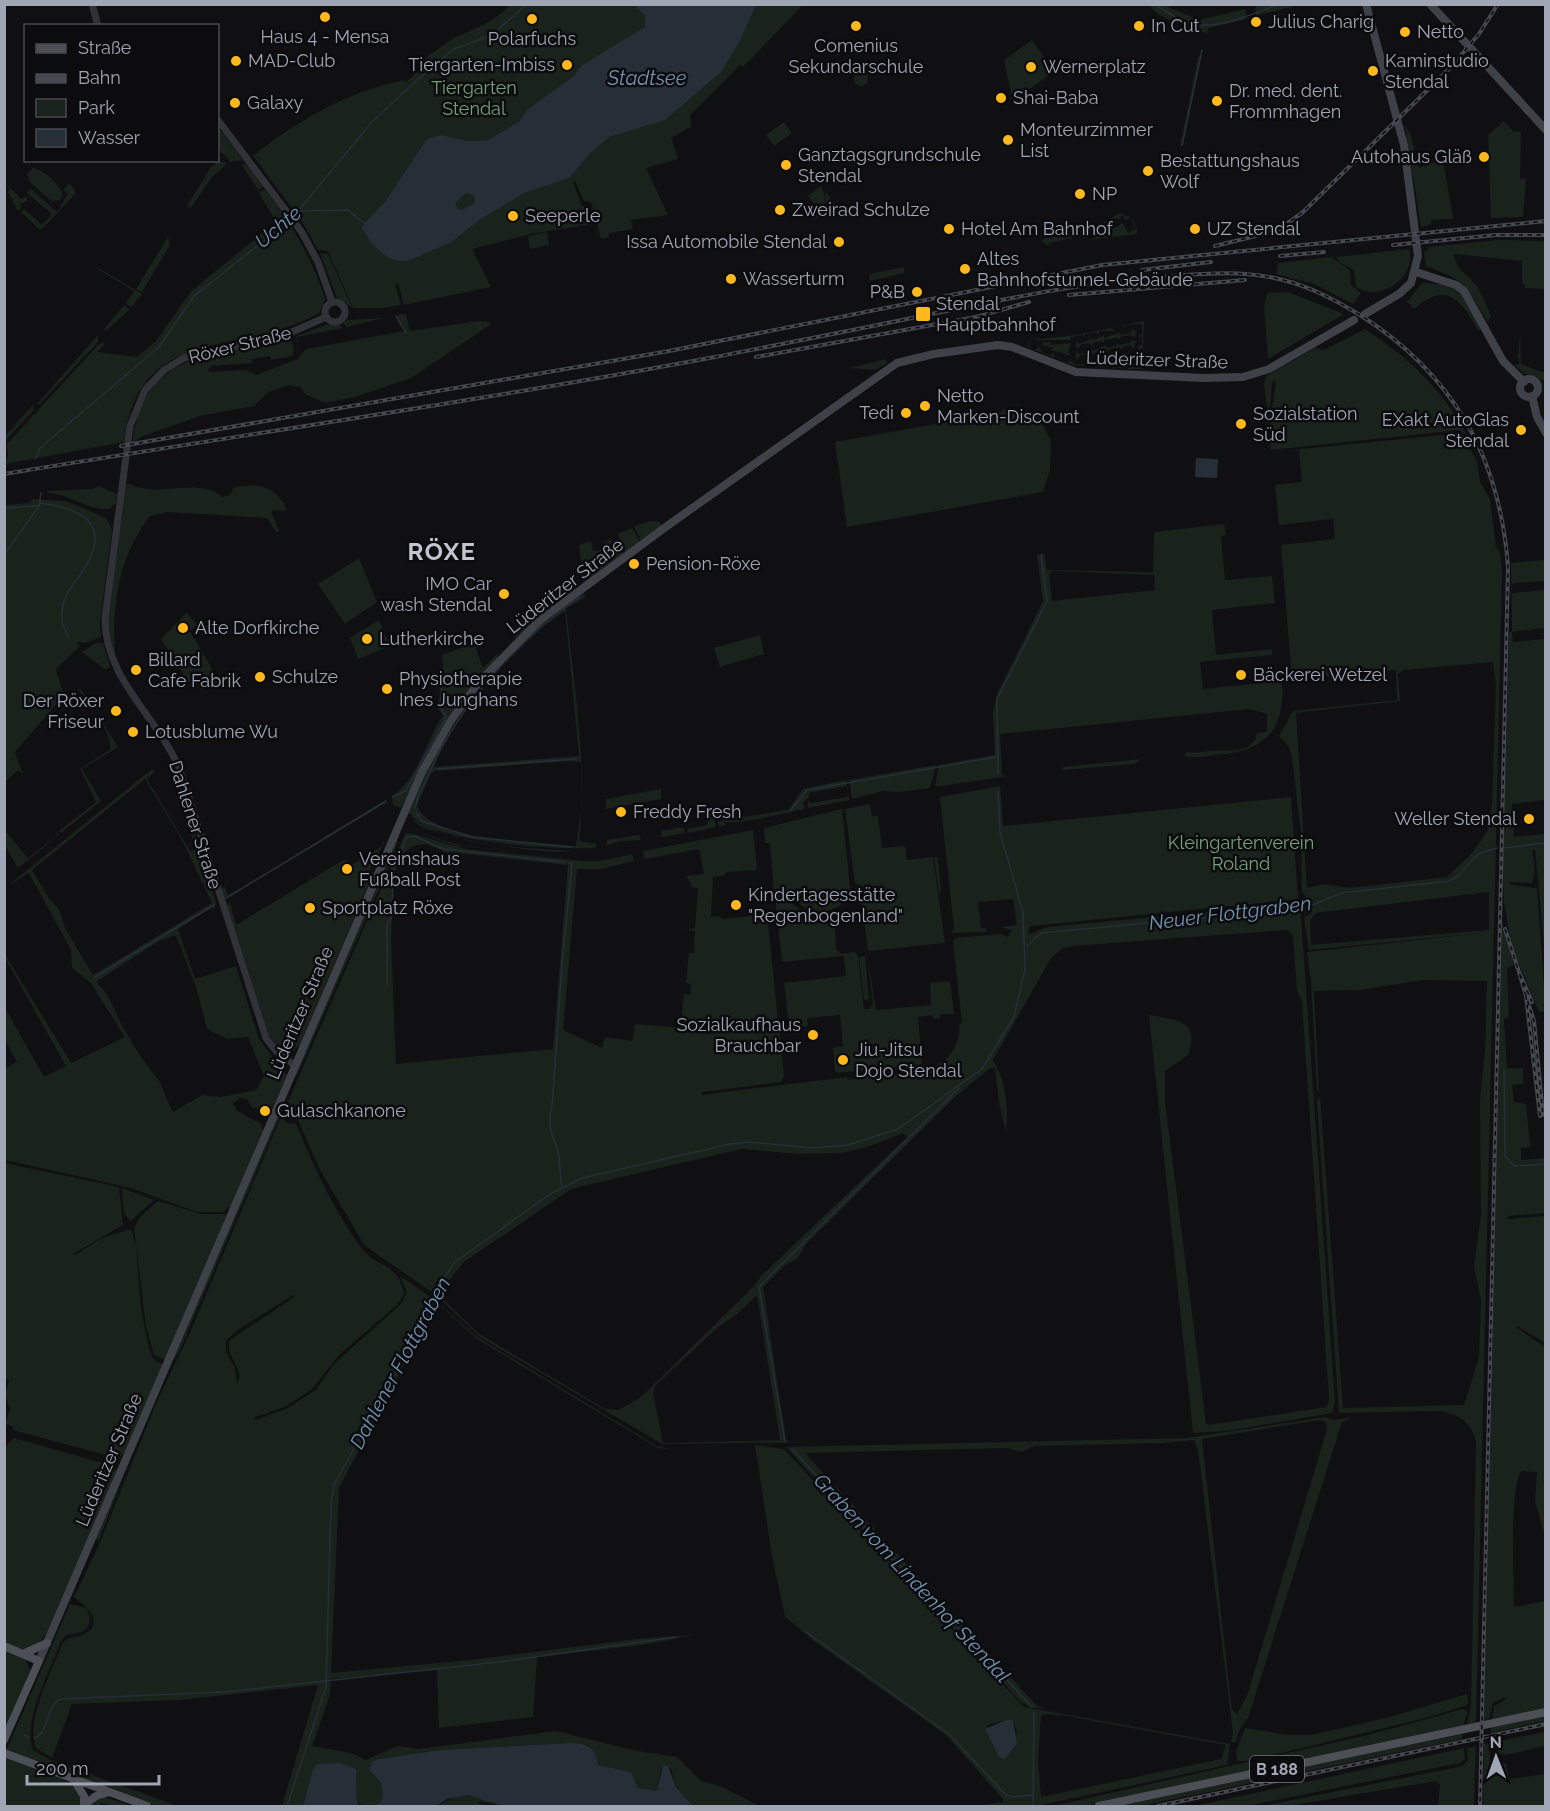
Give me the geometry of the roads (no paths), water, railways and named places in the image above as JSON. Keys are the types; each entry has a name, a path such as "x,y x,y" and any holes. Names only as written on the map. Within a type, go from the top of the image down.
{"main road":[{"path":"1365,314 1403,291 1411,283 1416,272 1417,252 1402,136 1366,4"},
{"path":"1430,4 1545,130"},
{"path":"1416,272 1456,285 1464,291 1503,361 1524,381"},
{"name":"Lüderitzer Straße","path":"39,1661 421,774 450,722 479,682 515,643 563,602 885,369 913,358 993,344 1012,347 1076,372 1204,378 1243,377 1269,369 1354,320"},
{"path":"1530,379 1538,385 1537,392 1532,396 1522,393 1521,386 1524,381 1530,379"},
{"path":"1532,396 1537,417 1545,433"},
{"path":"23,1654 47,1643"},
{"path":"4,1646 39,1661 4,1740"},
{"name":"B 188","path":"1099,1806 1545,1712"},
{"path":"4,1753 147,1806"},
{"path":"74,1779 82,1792 85,1805 96,1796 109,1792"}],"street":[{"path":"93,4 98,24"},
{"path":"219,121 292,217 318,262 332,302"},
{"path":"332,302 343,306 344,317 335,322 326,317 326,308 332,302"},
{"name":"Röxer Straße","path":"128,441 132,420 141,396 153,380 170,366 200,353 292,332 326,317"},
{"name":"Dahlener Straße","path":"128,441 105,613 109,652 121,680 177,763 258,1020 266,1038 276,1052 294,1065"}],"water":[{"name":"Stadtsee","path":"635,5 756,5 740,41 721,72 665,120 609,137 590,153 569,178 524,193 479,220 450,243 407,261 394,260 384,255 371,243 362,228 364,224 385,202 427,139 441,135 466,141 486,141 519,122 527,110 574,76 581,66 645,27 645,16","holes":["466,193 474,195 475,203 462,210 457,209 455,203"]},
{"path":"1196,458 1218,459 1217,478 1195,477"},
{"path":"1006,1720 1013,1720 1017,1743 1005,1759 999,1757 985,1729"},
{"path":"582,1744 593,1750 598,1765 631,1772 638,1788 657,1791 663,1765 668,1766 676,1787 693,1806 503,1806 468,1795 447,1799 436,1806 374,1806 381,1802 382,1788 369,1770 372,1762 379,1759 440,1750"},
{"path":"340,1763 356,1769 357,1804 361,1806 303,1806 313,1770 317,1764"}],"waterway":[{"name":"Uchte","path":"293,217 372,122 417,80 454,49 492,35 527,4"},
{"name":"Uchte","path":"1154,4 1183,20 1202,25 1222,24 1281,4"},
{"path":"1182,145 1202,50"},
{"path":"300,211 348,210 365,224"},
{"name":"Uchte","path":"36,459 40,448 159,347 194,296 290,220"},
{"path":"396,316 406,333"},
{"name":"Uchte","path":"4,555 39,506 41,493"},
{"path":"39,503 54,505 78,514 93,528 95,538 93,551 63,604 62,621 69,637"},
{"path":"4,508 37,506"},
{"path":"998,773 997,699 1047,601 1041,555"},
{"path":"513,653 543,624 579,598"},
{"path":"430,771 465,711 509,656"},
{"path":"406,791 446,717 440,707 443,676"},
{"path":"791,810 807,790 996,757"},
{"path":"437,769 576,759"},
{"path":"418,797 431,770"},
{"path":"393,797 405,791"},
{"name":"Dahlener Flottgraben","path":"287,1806 326,1687 331,1504 334,1485 409,1346 430,1299 455,1262 550,1194 582,1178 730,1144 748,1142 812,1148 848,1145 898,1129 982,1069 1014,1017 1025,969 1023,912 1000,832 998,791"},
{"path":"415,808 418,797"},
{"path":"226,898 386,801"},
{"path":"417,813 421,820"},
{"path":"422,821 472,837 571,847"},
{"path":"387,985 387,924 392,916 393,870 407,837 416,836"},
{"path":"416,837 444,849 564,862"},
{"name":"Neuer Flottgraben","path":"1504,848 1546,843"},
{"name":"Neuer Flottgraben","path":"1027,946 1041,933 1306,908 1341,893 1450,881 1458,876 1478,854 1497,848"},
{"path":"562,1186 559,1157 550,1120 572,864 570,863"},
{"path":"95,977 214,905"},
{"path":"1504,1071 1505,1156 1514,1166 1546,1164"},
{"name":"Graben vom Lindenhof Stendal","path":"785,1442 759,1287 959,1088"},
{"name":"Graben vom Lindenhof Stendal","path":"792,1449 1032,1707"},
{"path":"805,1631 950,1735 1004,1793 1011,1797 1033,1795"},
{"path":"34,1738 43,1731 52,1707 61,1699 223,1692 499,1662 676,1637"},
{"name":"Graben vom Lindenhof Stendal","path":"1033,1805 1034,1712"},
{"path":"24,1735 29,1737"}],"railway":[{"path":"1215,246 1276,231 1302,213 1450,68 1479,34 1498,4"},
{"path":"121,446 669,351 1102,265 1546,221"},
{"path":"1393,245 1496,235 1546,235"},
{"path":"1280,256 1324,252"},
{"path":"1142,270 1211,262"},
{"path":"4,474 538,388 715,357 1044,292 1157,277 1236,273 1293,283 1323,294 1360,315 1393,338 1446,392 1466,422 1482,454 1495,490 1508,567 1480,1806"},
{"path":"1069,295 1245,280"},
{"path":"756,357 976,317 1029,302"},
{"path":"1505,929 1519,972"},
{"path":"1526,996 1519,972 1532,1002"},
{"path":"1540,1116 1526,996 1534,1021 1543,1115"},
{"path":"1158,1806 1546,1724"}],"place":[{"name":"Haus 4 - Mensa","path":"325,17"},
{"name":"Polarfuchs","path":"532,19"},
{"name":"Julius Charig","path":"1256,22"},
{"name":"Comenius Sekundarschule","path":"856,26"},
{"name":"In Cut","path":"1139,26"},
{"name":"Netto","path":"1405,32"},
{"name":"MAD-Club","path":"236,61"},
{"name":"Tiergarten-Imbiss","path":"567,65"},
{"name":"Wernerplatz","path":"1031,67"},
{"name":"Kaminstudio Stendal","path":"1373,71"},
{"name":"Shai-Baba","path":"1001,98"},
{"name":"Dr. med. dent. Frommhagen","path":"1217,101"},
{"name":"Galaxy","path":"235,103"},
{"name":"Monteurzimmer List","path":"1008,140"},
{"name":"Autohaus Gläß","path":"1484,157"},
{"name":"Ganztagsgrundschule Stendal","path":"786,165"},
{"name":"Bestattungshaus Wolf","path":"1148,171"},
{"name":"NP","path":"1080,194"},
{"name":"Zweirad Schulze","path":"780,210"},
{"name":"Seeperle","path":"513,216"},
{"name":"Hotel Am Bahnhof","path":"949,229"},
{"name":"UZ Stendal","path":"1195,229"},
{"name":"Issa Automobile Stendal","path":"839,242"},
{"name":"Altes Bahnhofstunnel-Gebäude","path":"965,269"},
{"name":"Wasserturm","path":"731,279"},
{"name":"P&B","path":"917,292"},
{"name":"Stendal Hauptbahnhof","path":"923,314"},
{"name":"Netto Marken-Discount","path":"925,406"},
{"name":"Tedi","path":"906,413"},
{"name":"Sozialstation Süd","path":"1241,424"},
{"name":"EXakt AutoGlas Stendal","path":"1521,430"},
{"name":"Pension-Röxe","path":"634,564"},
{"name":"IMO Car wash Stendal","path":"504,594"},
{"name":"Alte Dorfkirche","path":"183,628"},
{"name":"Lutherkirche","path":"367,639"},
{"name":"Billard Cafe Fabrik","path":"136,670"},
{"name":"Bäckerei Wetzel","path":"1241,675"},
{"name":"Schulze","path":"260,677"},
{"name":"Physiotherapie Ines Junghans","path":"387,689"},
{"name":"Der Röxer Friseur","path":"116,711"},
{"name":"Lotusblume Wu","path":"133,732"},
{"name":"Freddy Fresh","path":"621,812"},
{"name":"Weller Stendal","path":"1529,819"},
{"name":"Vereinshaus Fußball Post","path":"347,869"},
{"name":"Kindertagesstätte \"Regenbogenland\"","path":"736,905"},
{"name":"Sportplatz Röxe","path":"310,908"},
{"name":"Sozialkaufhaus Brauchbar","path":"813,1035"},
{"name":"Jiu-Jitsu Dojo Stendal","path":"843,1060"},
{"name":"Gulaschkanone","path":"265,1111"}],"district":[{"name":"RÖXE","path":"442,552"}],"park label":[{"name":"Tiergarten Stendal","path":"474,98"},
{"name":"Kleingartenverein Roland","path":"1241,853"}]}
